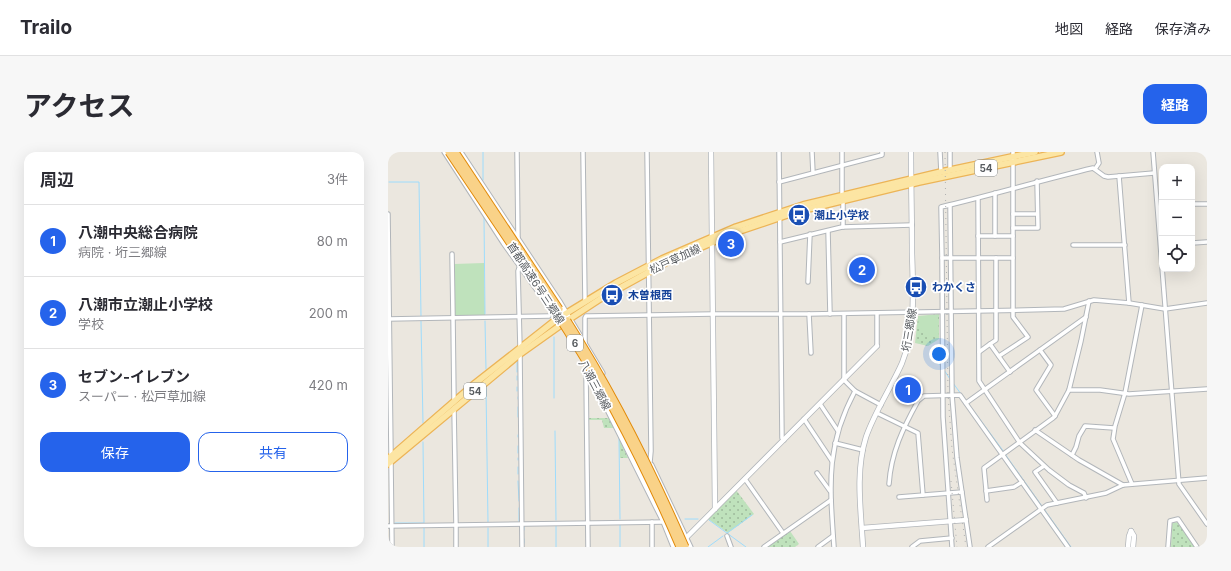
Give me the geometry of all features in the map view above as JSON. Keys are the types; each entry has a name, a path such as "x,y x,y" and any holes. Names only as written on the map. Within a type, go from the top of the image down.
{"highway":[{"name":"首都高速6号三郷線","path":"449,152 552,308 595,377 646,472 679,547"},
{"name":"首都高速6号三郷線","path":"455,152 568,322 606,385 650,469 685,547"}],"main road":[{"name":"八潮三郷線","path":"445,152 518,263 585,344 650,462 690,547"},
{"name":"八潮三郷線","path":"460,152 538,270 664,522 674,547"},
{"name":"松戸草加線","path":"390,460 454,401 585,301 648,269 712,239 734,233 779,215 843,197 1035,152"},
{"name":"松戸草加線","path":"911,182 941,172 1013,157 1062,152"},
{"name":"松戸草加線","path":"563,319 600,299 648,269"},
{"name":"松戸草加線","path":"390,460 454,408 520,351"},
{"path":"649,492 648,472 650,462"}],"street":[{"path":"517,152 518,240"},
{"path":"583,152 585,301"},
{"path":"647,152 650,462"},
{"path":"711,152 715,509"},
{"path":"779,152 782,438 784,440"},
{"path":"812,152 813,173"},
{"path":"842,152 843,227"},
{"path":"779,182 882,155 882,152"},
{"name":"垳三郷線","path":"863,547 860,478 863,450 866,437 898,373 906,353 911,328 911,152"},
{"path":"940,152 941,172"},
{"path":"950,152 950,170"},
{"path":"952,547 942,372 941,207 978,199 1037,181 1094,168 1099,163 1097,152"},
{"path":"1153,152 1160,236"},
{"path":"999,356 1028,336 1013,317 1013,157"},
{"path":"1094,168 1104,176 1154,173"},
{"path":"1119,176 1129,303"},
{"path":"1013,228 1038,228 1037,181"},
{"path":"995,193 995,236"},
{"path":"978,199 979,381 1020,443 1044,466 1069,485 1084,493 1086,498"},
{"path":"1195,204 1207,204"},
{"path":"950,205 952,395 956,451 970,547"},
{"path":"388,214 390,526 392,547"},
{"path":"1013,214 1038,214"},
{"path":"780,242 843,227 912,226"},
{"path":"828,230 830,314"},
{"path":"808,282 810,234"},
{"path":"978,236 1013,236"},
{"path":"1195,243 1207,242"},
{"path":"1073,246 1125,245"},
{"path":"452,254 456,547"},
{"path":"522,547 518,263 528,255"},
{"path":"942,258 1013,258"},
{"path":"979,352 996,340 996,258"},
{"path":"1163,272 1179,484 1207,524"},
{"path":"585,344 586,316 713,314 781,315 1064,309 1094,300 1129,303 1165,309 1207,303"},
{"path":"987,500 984,468 1053,418 1069,390 1082,342 1089,301"},
{"path":"1132,484 1113,439 1114,428 1125,393 1142,305"},
{"path":"679,547 686,538 877,346 877,312"},
{"path":"809,314 811,353"},
{"path":"844,314 844,380 855,391 881,405"},
{"path":"389,319 549,316"},
{"path":"967,402 1086,317"},
{"path":"990,344 1010,372"},
{"path":"1040,350 1051,365 1036,390 1055,416"},
{"path":"588,547 586,380 588,370 596,362"},
{"path":"1069,390 1100,390 1125,393 1207,389"},
{"path":"834,547 830,492 832,461 838,431 848,404 855,391"},
{"path":"889,484 896,444 918,401 924,396 960,395 967,402 1022,482 1043,508 1068,547"},
{"path":"820,404 838,431"},
{"path":"877,413 918,433 923,495"},
{"path":"804,419 832,461"},
{"path":"1072,454 1079,436 1085,426 1114,428"},
{"path":"1035,430 1079,460 1123,484 1207,478"},
{"path":"835,443 863,450"},
{"path":"1044,466 1035,472 1057,503"},
{"path":"817,473 830,492"},
{"path":"745,479 783,534"},
{"path":"986,491 1014,487 1022,482"},
{"path":"988,547 1043,508 1057,503 1109,492 1123,484"},
{"path":"899,497 962,492"},
{"path":"764,547 831,500"},
{"path":"1168,547 1170,521 1178,519 1197,547"},
{"path":"862,528 966,520"},
{"path":"652,522 652,547"},
{"path":"390,526 664,522"},
{"path":"1128,547 1131,531 1134,536 1133,547"},
{"path":"728,536 731,547"},
{"path":"818,547 833,536"},
{"path":"912,547 920,541 952,538"}],"green space":[{"path":"484,263 485,315 455,315 454,264"},
{"path":"939,314 939,339 928,346 915,343 918,316"},
{"path":"920,316 938,316 939,338 929,336 928,333 924,332 918,322"},
{"path":"588,418 611,418 615,428 604,428 602,420 588,420"},
{"path":"619,438 628,458 620,458"},
{"path":"736,490 754,514 728,533 708,519"},
{"path":"1178,522 1195,547 1171,547 1172,523"},
{"path":"790,531 799,544 795,547 767,547"}],"waterway":[{"path":"483,152 483,180"},
{"path":"389,182 419,182 421,316"},
{"path":"484,217 485,314"},
{"path":"421,321 423,423"},
{"path":"485,321 486,369"},
{"path":"554,337 554,398"},
{"path":"932,354 941,366"},
{"path":"517,362 517,372"},
{"path":"944,370 950,379"},
{"path":"953,383 961,394"},
{"path":"486,388 488,522"},
{"path":"968,403 1004,452"},
{"path":"518,407 518,417"},
{"path":"555,431 556,520"},
{"path":"619,438 620,519"},
{"path":"395,523 424,523 423,442"},
{"path":"518,446 518,453"},
{"path":"1005,454 1071,547"},
{"path":"518,467 518,474"},
{"path":"518,481 519,501"},
{"path":"519,508 519,521"},
{"path":"727,533 752,515"},
{"path":"685,519 698,519"},
{"path":"709,520 746,547"},
{"path":"620,525 620,547"},
{"path":"556,526 556,547"},
{"path":"424,528 424,547"},
{"path":"488,528 488,547"},
{"path":"708,547 723,536"}],"railway":[{"path":"945,152 948,394 952,449 966,547"},
{"path":"951,481 957,547"}],"place":[{"name":"潮止小学校","path":"799,215"},
{"name":"セブン-イレブン","path":"731,244"},
{"name":"八潮市立潮止小学校","path":"862,270"},
{"name":"わかくさ","path":"916,287"},
{"name":"木曽根西","path":"612,295"},
{"name":"八潮中央総合病院","path":"908,390"}]}
